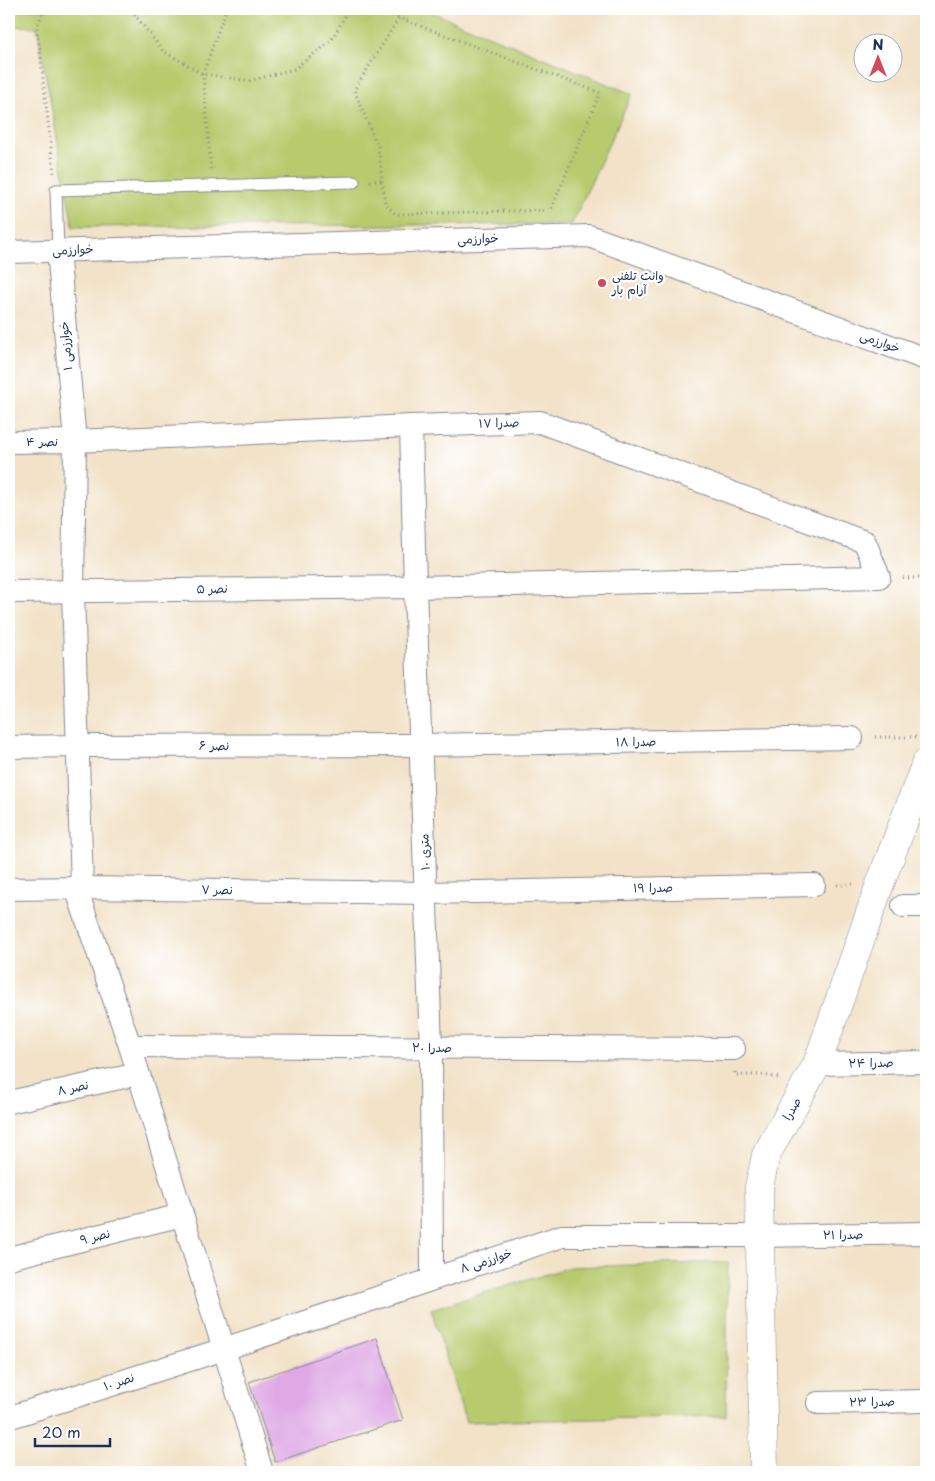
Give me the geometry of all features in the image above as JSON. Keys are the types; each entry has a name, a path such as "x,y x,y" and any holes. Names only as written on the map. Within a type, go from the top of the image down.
{"street":[{"name":"خوارزمی","path":"9,252 589,236 926,359"},
{"name":"خوارزمی ۱","path":"58,250 75,441 73,591 82,888 77,891 130,1046"},
{"name":"صدرا ۱۷","path":"75,441 540,422 865,542 880,577"},
{"name":"۱۰ متری","path":"411,426 431,1048 432,1278"},
{"name":"نصر ۴","path":"9,442 75,441"},
{"name":"نصر ۵","path":"9,592 880,577"},
{"name":"صدرا ۱۸","path":"420,745 852,738"},
{"name":"نصر ۶","path":"9,748 420,745"},
{"name":"صدرا","path":"764,1472 759,1186 766,1155 812,1074 880,884 926,763"},
{"name":"صدرا ۱۹","path":"426,893 814,885"},
{"name":"نصر ۷","path":"9,890 82,888 426,893"},
{"path":"903,906 926,906"},
{"name":"صدرا ۲۰","path":"130,1046 734,1049"},
{"path":"130,1046 262,1472"},
{"name":"صدرا ۲۴","path":"812,1074 926,1062"},
{"name":"نصر ۸","path":"9,1102 138,1074"},
{"name":"نصر ۹","path":"9,1258 182,1215"},
{"name":"صدرا ۲۱","path":"759,1236 926,1233"},
{"name":"خوارزمی ۸","path":"224,1349 562,1236 759,1236"},
{"name":"نصر ۱۰","path":"14,1416 224,1349"},
{"name":"صدرا ۲۳","path":"818,1403 926,1401"}],"lane":[{"path":"58,250 56,190 212,184 354,182"}],"path":[{"path":"44,9 37,26 56,190"},
{"path":"134,9 135,15 163,51 203,74 249,80 294,69 331,41 349,9"},
{"path":"212,184 203,74 226,9"},
{"path":"374,9 399,18 600,93 551,210 395,214 385,203 378,147 354,90 399,18 402,9"},
{"path":"852,738 926,737"},
{"path":"814,885 880,884"},
{"path":"734,1049 735,1075 812,1074"}],"green space":[{"path":"9,9 424,9 632,94 572,224 73,227 37,27 9,26"},
{"path":"728,1262 726,1416 466,1422 431,1309 570,1267"}],"building":[{"path":"377,1338 403,1420 275,1462 249,1382"}],"place":[{"name":"وانت تلفنی آرام بار","path":"602,283"}]}
